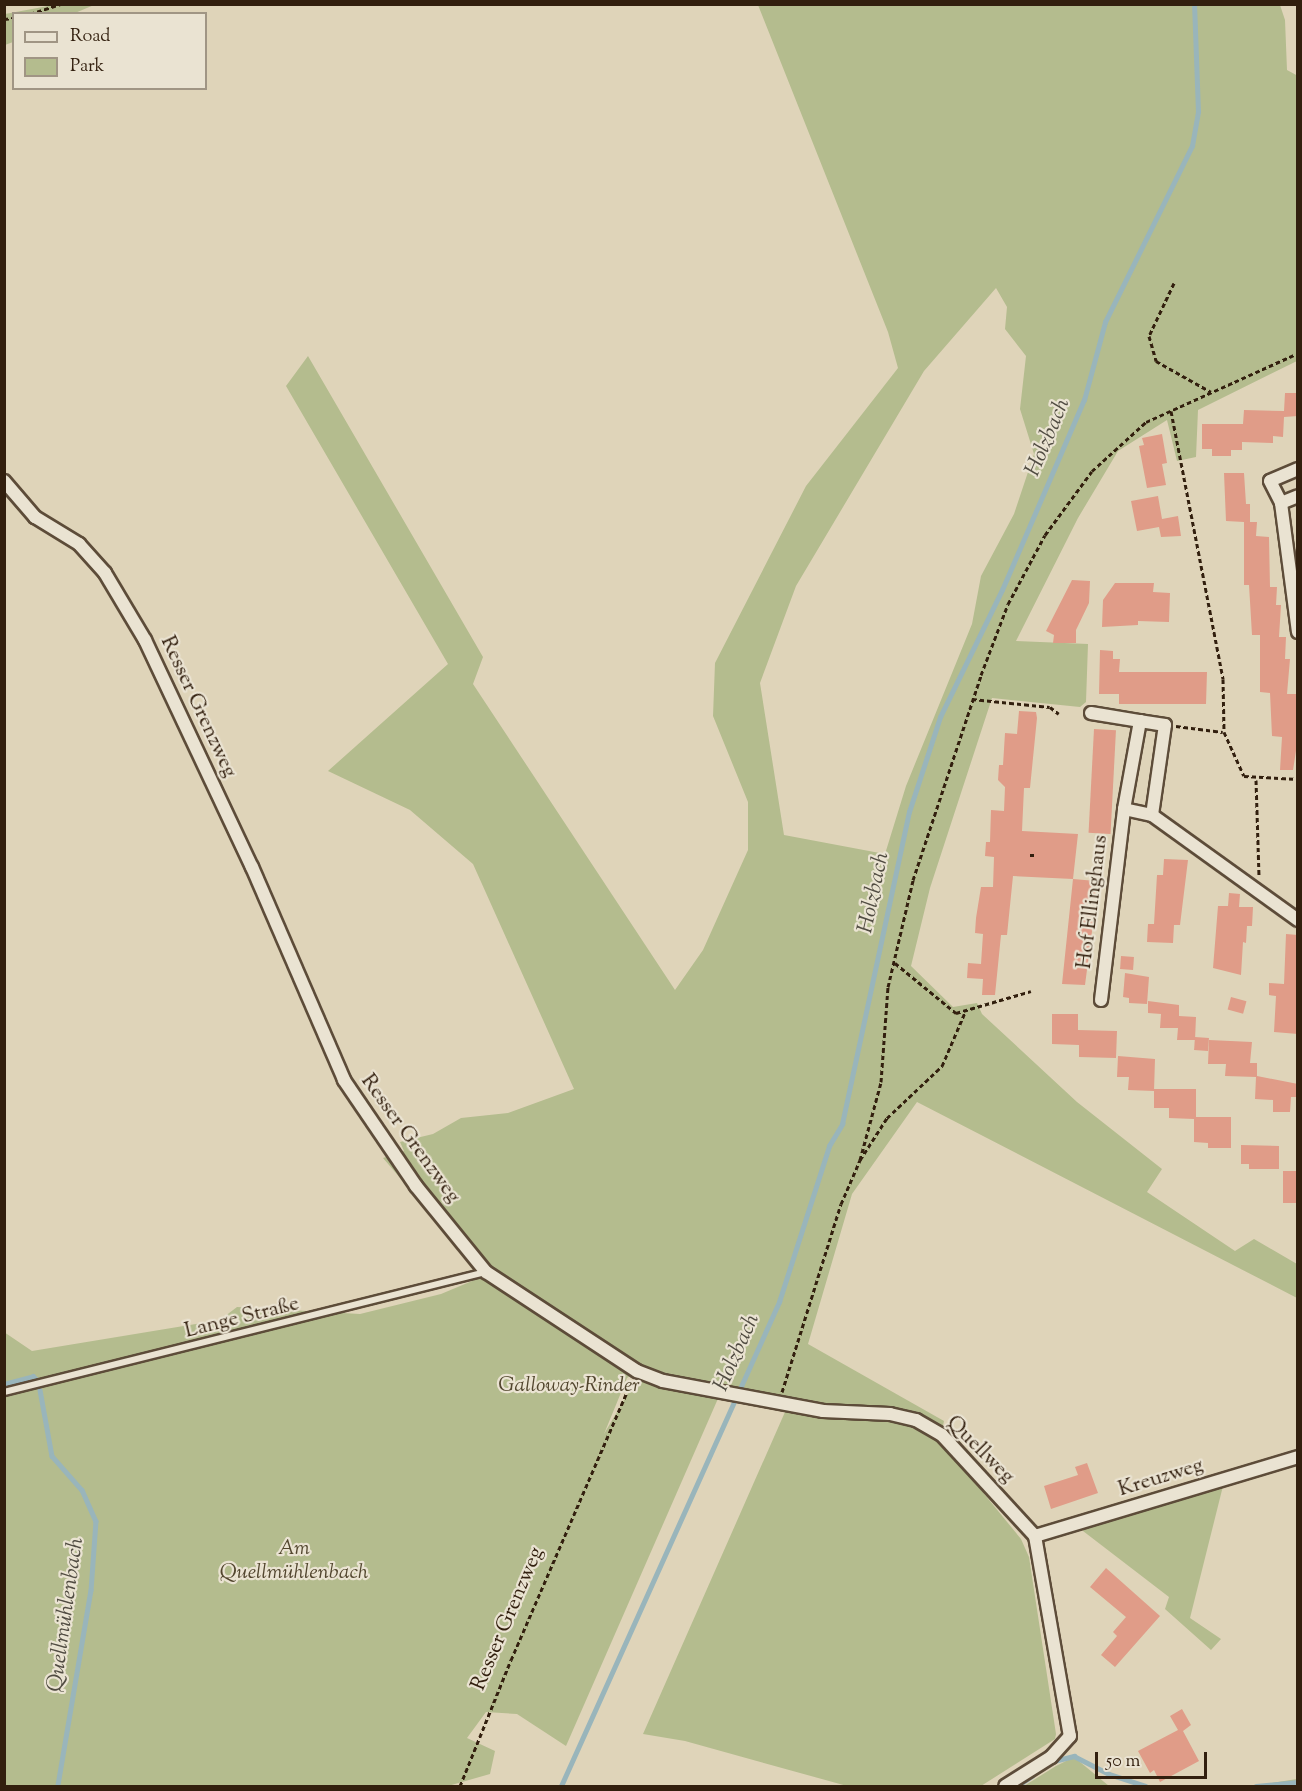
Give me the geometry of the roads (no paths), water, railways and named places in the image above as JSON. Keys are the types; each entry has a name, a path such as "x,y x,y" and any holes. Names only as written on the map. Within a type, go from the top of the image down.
{"street":[{"path":"1298,469 1270,481 1281,503 1298,632"},
{"name":"Resser Grenzweg","path":"4,481 35,517 79,544 105,573 145,640 237,835 344,1080 417,1186 486,1272 637,1371"},
{"path":"1281,503 1298,496"},
{"path":"1091,713 1165,725 1152,815"},
{"name":"Hof Ellinghaus","path":"1101,1000 1125,809 1140,721"},
{"name":"Hof Ellinghaus","path":"1125,809 1152,815 1260,896 1298,920"},
{"name":"Quellweg","path":"637,1371 663,1381 823,1411 890,1414 916,1420 942,1435 1035,1536"},
{"name":"Kreuzweg","path":"1035,1536 1298,1457"},
{"path":"1005,1786 1062,1746 1070,1736 1035,1536"}],"lane":[{"name":"Lange Straße","path":"4,1392 486,1272"}],"waterway":[{"name":"Holzbach","path":"561,1786 779,1302 829,1146 842,1124 909,812 940,717 1002,590 1084,400 1105,322 1192,146 1198,112 1194,4"},
{"name":"Quellmühlenbach","path":"4,1384 33,1376 36,1379"},
{"name":"Quellmühlenbach","path":"40,1390 52,1456 82,1490 96,1521 91,1590 58,1786"},
{"path":"1054,1761 1074,1756 1109,1774 1145,1786"},
{"path":"1017,1786 1032,1776"},
{"path":"1256,1786 1298,1782"}],"park label":[{"name":"Galloway-Rinder","path":"569,1386"},
{"name":"Am Quellmühlenbach","path":"294,1561"}]}
